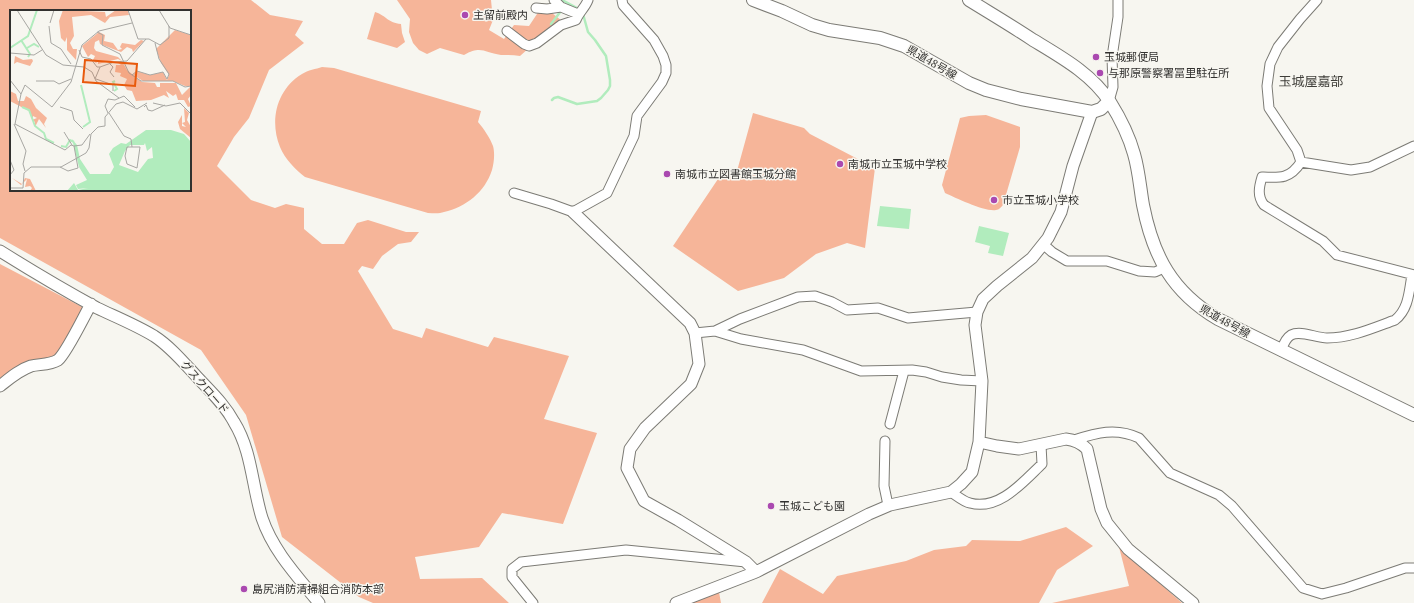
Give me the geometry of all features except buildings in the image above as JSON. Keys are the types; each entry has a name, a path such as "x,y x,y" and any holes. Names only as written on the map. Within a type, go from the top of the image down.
{"main road":[{"name":"県道48号線","path":"753,0 812,25 829,30 868,35 894,42 904,46 969,83 992,92 1092,112"},
{"name":"県道48号線","path":"969,0 1069,62 1092,81 1109,101 1122,123 1132,146 1151,236 1164,268 1178,287 1200,308 1218,319 1281,351 1414,415"},
{"path":"1092,112 1101,109 1109,101"}],"street":[{"path":"554,0 561,7"},
{"path":"574,212 606,193 634,136 638,116 662,82 666,73 666,65 663,56 654,40 623,6 622,0"},
{"path":"1109,101 1113,87 1112,57 1118,17 1118,0"},
{"path":"1301,162 1297,150 1268,108 1267,86 1270,64 1278,47 1317,0"},
{"path":"507,32 529,46 537,43 561,25 576,20 582,9 561,7 547,9 536,8"},
{"path":"676,603 756,572 888,505 951,492 962,484 972,472 979,442 982,381 975,325 977,312 983,299 1032,258 1044,245 1061,212 1073,166 1092,112"},
{"path":"1301,162 1351,170 1370,167 1414,146"},
{"path":"1281,351 1285,342 1290,336 1298,333 1327,338 1352,335 1395,320 1401,315 1405,308 1413,275 1337,255 1323,241 1264,205 1259,193 1262,177 1280,178 1287,176 1297,168 1301,162"},
{"path":"514,193 574,212 690,323 695,333 698,364 691,384 645,428 630,449 626,468 644,501 746,562 756,572"},
{"path":"1044,245 1067,261 1106,260 1139,271 1155,272 1164,268"},
{"name":"グスクロード","path":"0,251 46,280 154,336 175,353 222,404 235,422 241,436 248,456 262,518 270,538 292,570 319,603"},
{"path":"695,333 715,331 740,319 798,297 815,296 848,310 878,308 908,318 977,312"},
{"path":"0,386 18,372 32,366 58,360 66,350 91,304"},
{"path":"715,331 741,339 803,350 861,371 926,372 942,377 982,381"},
{"path":"890,424 904,371"},
{"path":"1074,440 1097,433 1116,431 1125,432 1138,438 1170,473 1219,495 1232,506 1303,588 1322,594 1346,588 1404,568 1414,568"},
{"path":"979,442 1018,449 1066,439 1074,440 1082,444 1087,449 1101,509 1107,523 1128,549 1193,603"},
{"path":"885,441 884,486 888,505"},
{"path":"951,492 970,503 987,504 1008,495 1042,464 1041,445"},
{"path":"533,603 512,577 512,569 521,562 626,550 746,562"}],"shaded area":[{"path":"0,0 251,0 270,15 303,21 295,35 304,43 269,70 249,118 234,137 217,166 251,200 275,208 286,204 304,208 304,229 322,244 344,244 357,223 368,220 406,232 419,232 411,242 398,244 382,256 373,269 362,266 358,271 393,329 422,338 426,328 488,347 494,337 569,356 544,419 597,433 563,524 502,513 479,547 415,557 420,579 482,578 509,603 373,603 359,597 282,537 246,415 201,350 0,238"},
{"path":"397,0 491,0 493,20 489,30 504,39 514,25 529,26 539,11 552,13 562,21 548,31 520,56 501,55 483,50 475,50 464,55 440,48 427,54 419,50 413,43 409,32 410,19"},
{"path":"375,12 390,21 401,24 405,42 397,48 367,39"},
{"path":"322,67 334,68 481,111 478,122 493,146 494,161 489,178 480,192 467,202 452,210 442,213 428,213 305,177 291,164 280,147 275,126 276,116 281,97 293,80 304,73"},
{"path":"753,113 804,128 810,134 875,168 865,248 847,243 816,254 784,278 738,291 673,246 718,179 737,171"},
{"path":"986,115 1020,127 1020,147 1003,205 996,210 978,207 945,193 942,185 960,118"},
{"path":"880,206 911,209 909,229 877,226"},
{"path":"979,226 1009,233 1003,256 988,253 990,246 975,242"},
{"path":"0,264 84,308 56,356 28,362 0,380"},
{"path":"1066,527 1093,546 1057,570 1039,603 762,603 780,569 823,594 837,576 906,561 934,550 966,546 972,540 1020,541"},
{"path":"1119,547 1182,603 1052,603 1129,586"},
{"path":"719,592 721,603 689,603"}],"waterway":[{"path":"552,100 558,97 577,104 597,101 610,86 606,56 588,32 583,14 577,8 562,0"},
{"path":"551,24 561,11"}],"place":[{"name":"主留前殿内","path":"465,15"},
{"name":"玉城郵便局","path":"1096,57"},
{"name":"与那原警察署冨里駐在所","path":"1100,73"},
{"name":"南城市立玉城中学校","path":"840,164"},
{"name":"南城市立図書館玉城分館","path":"667,174"},
{"name":"市立玉城小学校","path":"994,200"},
{"name":"玉城こども園","path":"771,506"},
{"name":"島尻消防清掃組合消防本部","path":"244,589"}],"district":[{"name":"玉城屋嘉部","path":"1311,81"}]}
